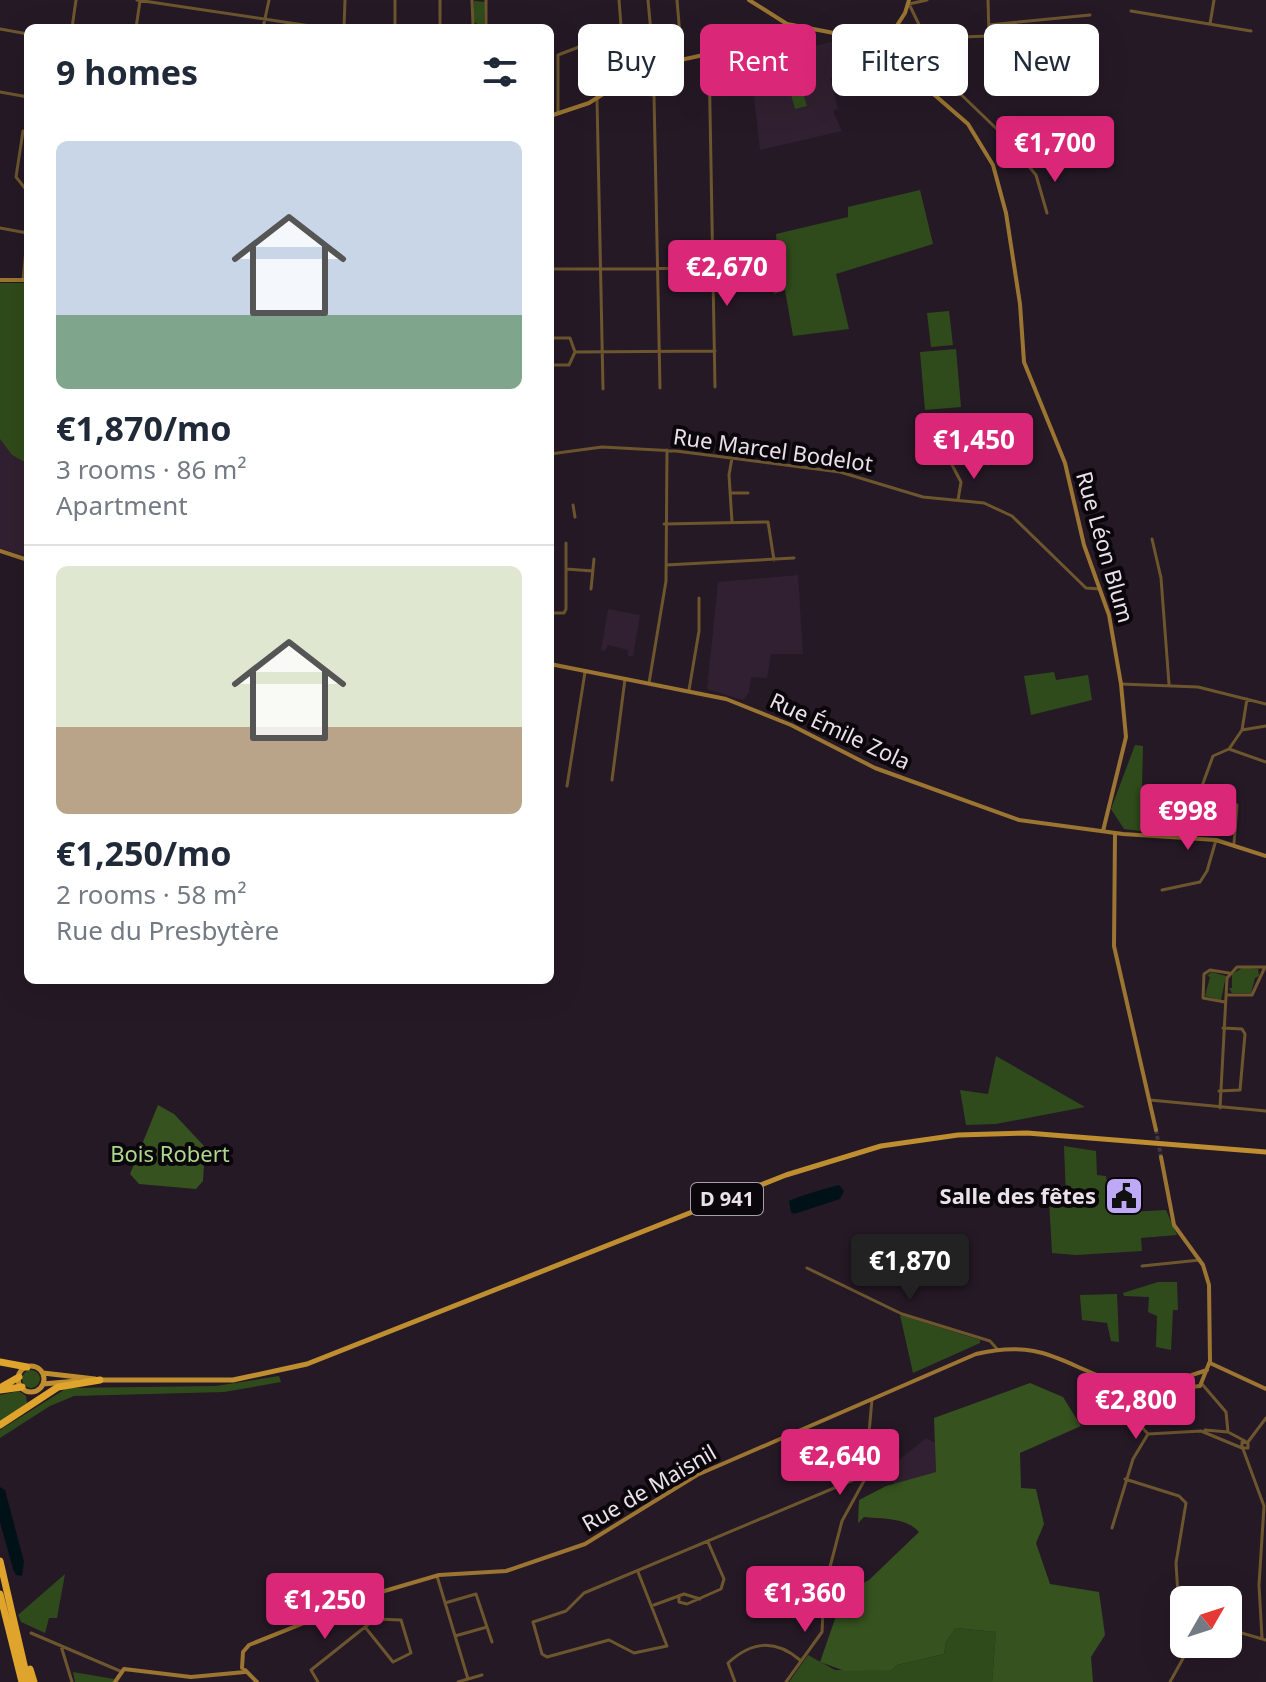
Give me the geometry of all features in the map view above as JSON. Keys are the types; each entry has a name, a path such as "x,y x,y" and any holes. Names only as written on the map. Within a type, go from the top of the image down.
{"highway":[{"path":"0,1362 27,1367"},
{"path":"0,1389 19,1377"},
{"path":"0,1425 58,1387 100,1380"},
{"path":"0,1389 22,1387"},
{"path":"0,1561 31,1682"},
{"path":"0,1594 19,1682"}],"main road":[{"name":"D 941","path":"43,1384 100,1380 233,1380 307,1364 786,1175 881,1146 973,1133 1027,1133 1266,1152"},
{"path":"27,1367 34,1367 43,1373 43,1384 33,1392 22,1387 19,1377 27,1367"},
{"name":"D 941","path":"43,1373 100,1380"}],"street":[{"path":"73,24 76,0"},
{"path":"136,24 139,0 298,24"},
{"path":"264,24 269,0"},
{"path":"344,24 345,0"},
{"path":"395,0 395,24"},
{"path":"440,0 440,24"},
{"path":"472,0 473,24"},
{"path":"486,0 486,24"},
{"path":"558,113 558,55 618,32 621,26 619,0"},
{"path":"648,0 650,24"},
{"path":"677,0 679,24"},
{"path":"909,2 922,0"},
{"path":"988,0 989,24"},
{"path":"1210,24 1214,0"},
{"name":"Rue Léon Blum","path":"753,1 791,24"},
{"path":"896,24 909,2"},
{"path":"909,2 946,80 1031,167 1043,190 1047,213"},
{"path":"1131,11 1251,31"},
{"path":"999,24 1090,15"},
{"path":"0,29 24,33"},
{"path":"0,92 24,96"},
{"path":"554,114 602,96"},
{"path":"654,96 660,388"},
{"path":"710,96 715,387"},
{"name":"Rue Léon Blum","path":"936,96 968,124 996,173 1020,304 1024,362 1061,448 1084,545 1109,615 1126,737 1103,831"},
{"path":"597,99 603,389"},
{"path":"23,131 16,177 24,187"},
{"path":"0,228 24,231"},
{"path":"554,269 770,268"},
{"path":"0,280 24,280"},
{"path":"554,338 570,338 575,352 569,365 554,365"},
{"path":"575,352 715,351"},
{"name":"Rue Marcel Bodelot","path":"554,453 602,447 667,450 840,472 923,497 984,503 1012,516 1086,588 1100,589"},
{"path":"649,683 666,590 664,524 667,450"},
{"path":"958,500 961,482 951,463 962,450"},
{"path":"732,458 732,522"},
{"path":"730,493 748,493"},
{"path":"573,505 575,517"},
{"path":"664,524 768,522 774,560"},
{"path":"1152,539 1161,578 1169,684"},
{"path":"554,613 564,613 566,609 566,543"},
{"path":"0,551 24,559"},
{"path":"666,565 794,558"},
{"path":"591,589 594,559"},
{"path":"566,569 593,571"},
{"path":"689,690 699,631 699,598"},
{"name":"Rue Émile Zola","path":"554,665 689,690 760,711 875,768 1019,820 1115,833 1216,840 1234,843 1266,856"},
{"path":"567,786 585,672"},
{"path":"612,780 625,679"},
{"path":"1121,684 1169,684 1266,704"},
{"path":"1234,843 1237,805 1202,786 1213,756 1229,749 1242,730 1247,699"},
{"path":"1242,730 1266,726"},
{"path":"1229,749 1266,762"},
{"path":"1115,833 1114,946 1156,1130"},
{"path":"1162,890 1200,882 1207,871 1216,840"},
{"path":"1225,995 1252,995 1265,967 1245,966 1229,973 1210,970 1204,974 1203,998 1225,1002"},
{"path":"1220,1108 1225,995 1229,973"},
{"path":"1219,1091 1240,1090 1245,1034 1242,1029 1223,1028"},
{"path":"1150,1100 1266,1111"},
{"path":"1161,1157 1174,1225 1200,1260 1209,1285 1208,1367 1202,1382"},
{"path":"1142,1266 1200,1260"},
{"path":"807,1268 902,1314 990,1341 998,1350"},
{"name":"Rue de Maisnil","path":"242,1670 243,1652 249,1645 377,1593 437,1576 506,1571 585,1544 697,1475 952,1362 998,1350 1046,1352 1123,1384 1175,1390 1202,1382"},
{"path":"1184,1386 1190,1378 1208,1367 1218,1366 1266,1389"},
{"path":"1197,1374 1226,1412 1228,1432"},
{"path":"1190,1378 1192,1385"},
{"path":"1123,1384 1123,1406 1148,1434"},
{"path":"786,1682 822,1632 824,1603 842,1521 865,1475 873,1397"},
{"path":"1245,1445 1266,1418"},
{"path":"1201,1431 1245,1445"},
{"path":"1148,1434 1228,1432 1245,1445 1264,1506 1259,1585 1264,1639 1242,1633"},
{"path":"1112,1528 1125,1479 1148,1434"},
{"path":"638,1572 667,1646 634,1653 609,1640 547,1657 542,1654 533,1622 558,1615 584,1593 865,1475"},
{"path":"1125,1479 1179,1496 1186,1503 1176,1563 1176,1586"},
{"path":"679,1596 682,1604 721,1589 724,1579 708,1542"},
{"path":"437,1576 468,1679"},
{"path":"1259,1585 1266,1586"},
{"path":"375,1619 377,1593"},
{"path":"445,1603 476,1594 492,1642"},
{"path":"653,1606 679,1596 700,1599"},
{"path":"789,1600 824,1603"},
{"path":"318,1682 311,1670 375,1619 401,1620 411,1653 393,1662 365,1627"},
{"path":"455,1636 487,1627"},
{"path":"31,1633 120,1671 128,1669 191,1677 242,1670 257,1682"},
{"path":"735,1682 728,1663 750,1647 777,1644 800,1660"},
{"path":"61,1646 72,1682"},
{"path":"1170,1682 1183,1658"},
{"path":"115,1682 120,1671"},
{"path":"458,1682 482,1675"}],"shaded area":[{"path":"832,42 830,78 832,96 835,96 838,109 833,111 842,131 760,150 754,96 816,96 816,46"},
{"path":"0,439 12,455 24,462 24,555 0,549"},
{"path":"798,575 803,654 771,654 767,678 751,677 749,692 743,700 707,689 718,582"},
{"path":"608,609 640,615 633,656 628,656 628,650 608,645 605,651 601,650"},
{"path":"839,1185 844,1191 840,1199 794,1214 791,1212 789,1201"},
{"path":"926,1438 935,1443 936,1472 895,1484 890,1476 893,1465"},
{"path":"889,1444 895,1454 893,1459 869,1476 872,1456"},
{"path":"0,1487 5,1490 24,1562 22,1576 16,1575 13,1569 0,1522"}],"green space":[{"path":"474,1 485,2 484,24 474,22"},
{"path":"791,96 804,96 807,106 795,109"},
{"path":"920,190 933,244 836,274 849,329 793,336 785,290 774,294 771,250 777,249 776,234 848,217 848,207"},
{"path":"0,283 24,283 24,462 12,455 0,439"},
{"path":"949,311 953,345 931,347 927,313"},
{"path":"956,349 961,407 925,410 920,352"},
{"path":"1054,672 1056,680 1088,675 1092,700 1031,715 1024,676"},
{"path":"1135,745 1143,746 1141,831 1124,829 1111,809"},
{"path":"1244,967 1258,969 1259,976 1255,978 1251,993 1232,993 1229,988 1232,988 1232,974"},
{"path":"1211,972 1226,976 1221,1000 1205,996 1210,977 1207,976"},
{"path":"996,1056 1085,1107 996,1124 966,1125 960,1090 988,1094"},
{"name":"Bois Robert","path":"158,1105 174,1114 205,1147 203,1181 196,1189 139,1184 130,1174"},
{"path":"1064,1146 1096,1151 1097,1175 1106,1176 1111,1213 1166,1210 1177,1235 1141,1238 1142,1251 1076,1255 1052,1253 1049,1200 1066,1197"},
{"path":"1158,1282 1177,1282 1178,1310 1173,1310 1171,1350 1156,1347 1157,1316 1148,1312 1149,1297 1124,1296 1123,1293"},
{"path":"1117,1294 1119,1342 1111,1341 1107,1323 1082,1320 1080,1295"},
{"path":"900,1315 980,1340 980,1343 913,1373"},
{"path":"31,1370 40,1379 31,1388 22,1379"},
{"path":"279,1376 281,1382 224,1392 74,1396 50,1406 0,1438 0,1430 67,1388 216,1386"},
{"path":"1030,1383 1063,1397 1081,1426 1020,1453 1021,1488 1036,1489 1044,1524 1036,1543 1050,1584 1099,1592 1105,1635 1091,1657 1093,1682 992,1682 996,1632 956,1628 946,1642 944,1654 897,1665 892,1670 845,1671 820,1662 844,1593 869,1580 919,1532 914,1527 893,1520 864,1517 858,1523 859,1500 886,1486 936,1472 934,1418"},
{"path":"19,1391 26,1396 27,1403 0,1422 0,1395"},
{"path":"65,1574 57,1618 49,1618 45,1633 21,1622 18,1615"},
{"path":"956,1628 996,1632 992,1682 789,1682 808,1655 835,1670 892,1670 897,1665 944,1654 946,1642"},
{"path":"73,1672 114,1679 113,1682 75,1682"}],"tunnel":[{"path":"1156,1130 1161,1157"}],"place":[{"name":"Salle des fêtes","path":"1124,1196"}]}
